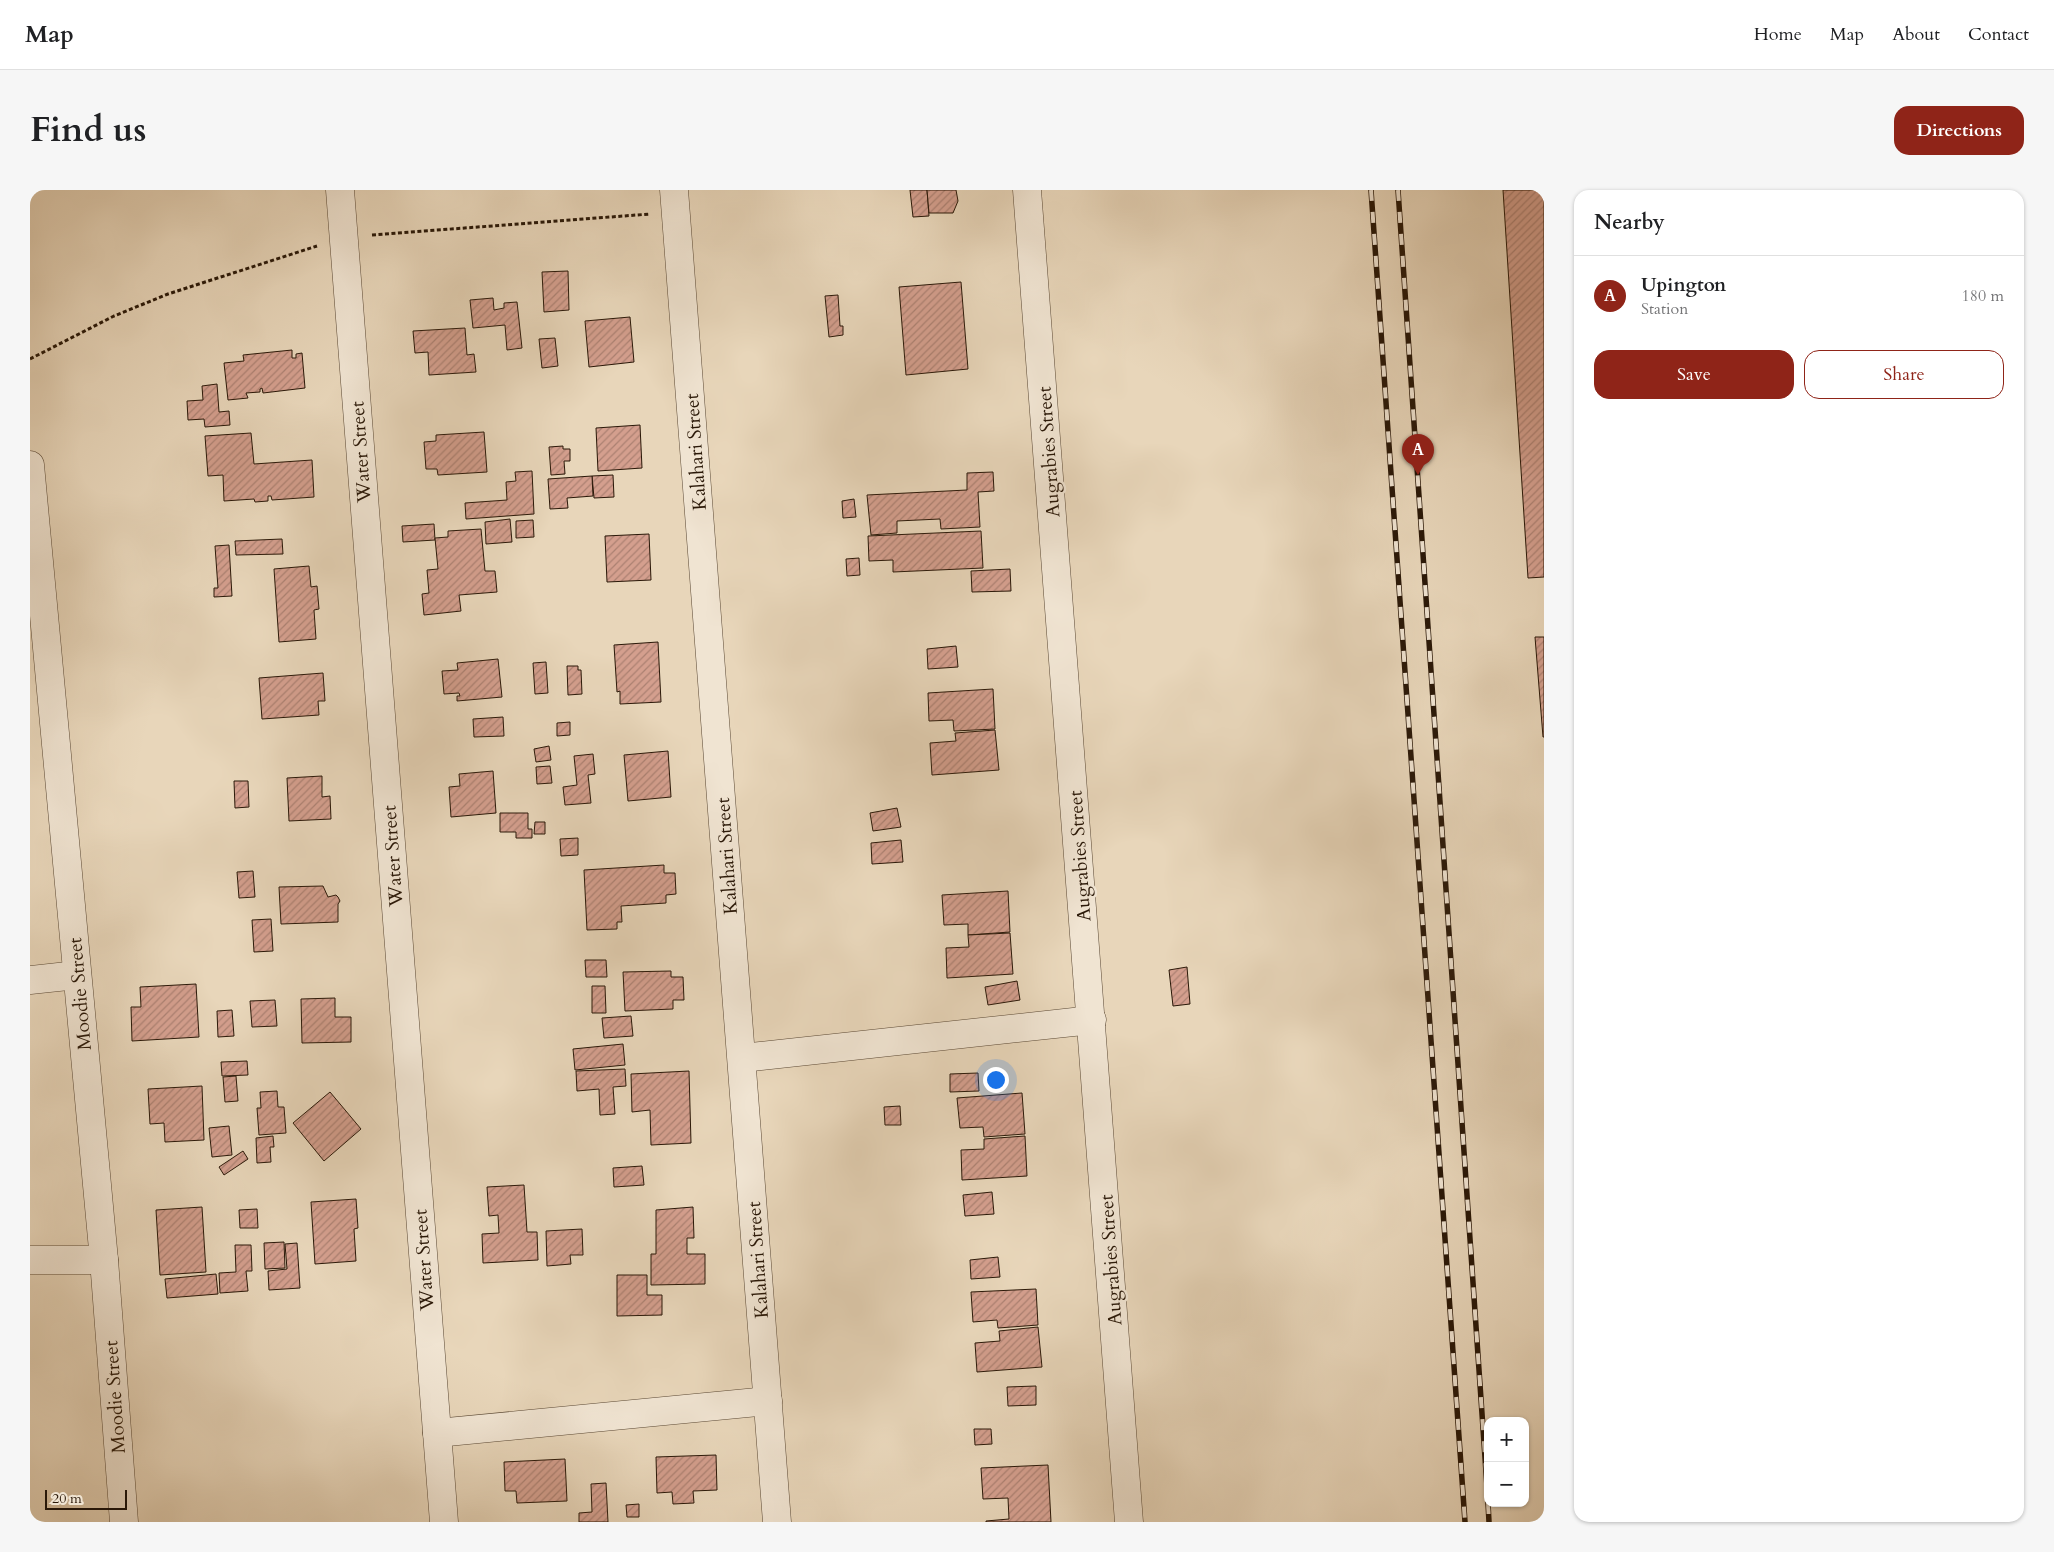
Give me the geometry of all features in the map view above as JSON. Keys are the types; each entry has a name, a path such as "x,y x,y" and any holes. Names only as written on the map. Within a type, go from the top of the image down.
{"street":[{"name":"Water Street","path":"340,190 444,1522"},
{"name":"Kalahari Street","path":"674,190 777,1522"},
{"name":"Augrabies Street","path":"1027,190 1129,1522"},
{"name":"Moodie Street","path":"30,465 104,1260 124,1522"},
{"path":"30,980 77,975"},
{"path":"742,1058 1092,1020"},
{"path":"30,1260 104,1260"},
{"path":"437,1432 768,1401"}],"building":[{"path":"910,190 927,190 929,216 913,217"},
{"path":"927,190 956,190 958,201 953,213 929,213"},
{"path":"1503,190 1544,190 1544,577 1528,578"},
{"path":"568,271 569,310 544,312 542,272"},
{"path":"961,282 968,369 906,375 899,287"},
{"path":"838,295 840,326 843,326 843,335 829,337 825,296"},
{"path":"493,298 494,310 504,308 504,303 517,302 522,348 507,350 505,325 473,328 470,300"},
{"path":"630,317 634,362 589,367 585,321"},
{"path":"465,328 467,355 474,354 476,372 429,375 428,352 415,353 413,331"},
{"path":"555,338 558,366 542,368 539,339"},
{"path":"292,350 292,358 296,358 296,354 302,353 305,388 263,393 262,388 260,392 246,393 248,398 228,400 224,363 244,361 243,355"},
{"path":"217,384 219,412 229,411 230,425 205,427 204,419 188,420 187,401 203,400 202,386"},
{"path":"640,425 642,468 598,471 596,428"},
{"path":"484,432 487,472 438,475 437,469 426,469 424,442 436,441 436,435"},
{"path":"251,433 254,464 312,460 314,497 272,500 271,496 268,496 268,501 255,502 254,499 224,501 223,475 208,476 205,436"},
{"path":"563,446 563,449 570,449 570,461 564,461 565,474 551,475 549,447"},
{"path":"532,471 534,514 466,519 465,503 507,500 506,482 516,481 515,472"},
{"path":"993,472 994,491 978,492 980,527 941,529 940,519 897,521 897,533 871,535 867,495 967,490 967,473"},
{"path":"613,475 614,497 594,498 592,476"},
{"path":"592,476 593,496 567,498 568,508 550,509 548,479"},
{"path":"854,499 856,517 843,518 842,501"},
{"path":"510,519 512,542 486,544 485,522"},
{"path":"533,520 534,537 516,538 516,521"},
{"path":"434,524 435,540 403,542 402,526"},
{"path":"481,529 485,571 495,571 497,592 459,595 461,611 424,615 422,594 429,593 427,570 438,569 435,538 448,537 448,531"},
{"path":"981,531 983,568 893,572 893,560 869,561 868,536"},
{"path":"649,534 651,580 607,582 605,536"},
{"path":"282,539 283,554 236,555 235,541"},
{"path":"229,545 232,596 214,597 214,588 218,588 215,546"},
{"path":"859,558 860,575 847,576 846,559"},
{"path":"309,566 311,587 317,586 319,609 314,610 316,639 279,642 274,569"},
{"path":"1010,569 1011,591 972,592 971,571"},
{"path":"1535,637 1544,637 1544,737 1543,737"},
{"path":"658,642 661,702 620,704 620,691 617,692 614,645"},
{"path":"956,646 958,667 928,669 927,649"},
{"path":"498,659 502,697 457,701 457,696 460,696 459,693 444,694 442,671 458,670 457,663"},
{"path":"546,662 548,693 535,694 533,663"},
{"path":"567,666 578,666 578,670 581,670 582,694 568,695"},
{"path":"323,673 325,701 318,701 319,715 262,719 259,678"},
{"path":"993,689 995,729 954,731 953,720 929,721 928,693"},
{"path":"503,717 504,736 474,737 473,719"},
{"path":"570,722 570,735 557,736 557,723"},
{"path":"995,730 999,770 932,775 930,743 956,741 955,733"},
{"path":"549,746 551,760 536,762 534,749"},
{"path":"668,751 671,797 628,801 624,755"},
{"path":"593,754 595,774 588,775 591,803 565,805 563,787 577,785 574,756"},
{"path":"550,766 552,783 537,784 536,767"},
{"path":"493,771 496,813 451,817 449,787 460,786 459,774"},
{"path":"322,776 322,797 330,796 331,819 289,821 287,778"},
{"path":"234,781 248,781 249,807 235,808"},
{"path":"897,808 901,827 873,831 870,813"},
{"path":"500,813 528,813 528,829 532,829 532,838 516,838 516,832 500,832"},
{"path":"535,822 545,822 545,834 534,834"},
{"path":"578,838 578,855 561,856 560,839"},
{"path":"901,840 903,862 872,864 871,843"},
{"path":"664,865 664,873 675,873 676,894 666,895 666,903 621,906 622,922 617,922 617,929 587,930 584,870"},
{"path":"253,871 255,897 239,898 237,872"},
{"path":"323,886 328,897 336,895 340,901 338,904 338,922 281,924 279,887"},
{"path":"1008,891 1010,932 968,935 968,924 944,925 942,895"},
{"path":"271,919 273,951 254,952 252,920"},
{"path":"1010,933 1013,974 947,978 946,948 969,947 968,935"},
{"path":"585,960 606,960 607,977 586,977"},
{"path":"1187,967 1190,1004 1173,1006 1169,970"},
{"path":"671,971 671,977 683,977 684,1000 673,1000 673,1009 625,1011 623,972"},
{"path":"1017,981 1020,1000 988,1005 985,987"},
{"path":"196,984 199,1037 132,1041 131,1007 141,1007 140,987"},
{"path":"592,986 605,986 606,1013 592,1013"},
{"path":"335,998 335,1017 351,1017 351,1042 302,1043 301,999"},
{"path":"275,1000 277,1026 252,1027 250,1001"},
{"path":"232,1010 234,1036 218,1037 217,1011"},
{"path":"631,1016 633,1036 604,1038 602,1018"},
{"path":"623,1044 625,1065 575,1070 573,1049"},
{"path":"247,1061 248,1075 222,1076 221,1062"},
{"path":"625,1069 626,1086 613,1087 615,1114 600,1115 599,1089 577,1091 576,1071"},
{"path":"689,1071 691,1143 651,1145 650,1110 632,1112 631,1074"},
{"path":"978,1073 979,1091 950,1092 950,1074"},
{"path":"236,1076 238,1101 225,1102 223,1077"},
{"path":"202,1086 204,1140 165,1142 164,1123 150,1124 148,1089"},
{"path":"277,1091 278,1107 284,1107 286,1133 259,1135 257,1108 261,1108 260,1092"},
{"path":"330,1092 361,1129 324,1161 293,1123"},
{"path":"1022,1093 1025,1134 984,1137 983,1127 960,1128 957,1098"},
{"path":"900,1106 901,1125 885,1125 884,1107"},
{"path":"229,1126 232,1155 212,1157 209,1128"},
{"path":"273,1136 274,1147 270,1147 271,1162 257,1163 256,1138"},
{"path":"1025,1136 1027,1176 962,1180 961,1150 984,1149 984,1139"},
{"path":"243,1151 248,1159 224,1175 219,1167"},
{"path":"642,1166 644,1185 614,1187 613,1168"},
{"path":"524,1185 527,1232 537,1232 538,1260 483,1263 482,1234 499,1233 498,1215 489,1216 487,1187"},
{"path":"992,1192 994,1214 965,1216 963,1195"},
{"path":"356,1199 358,1228 354,1229 356,1261 315,1264 311,1202"},
{"path":"202,1207 206,1272 160,1275 156,1210"},
{"path":"693,1207 694,1238 687,1238 687,1254 705,1254 705,1284 651,1285 651,1254 656,1254 656,1210"},
{"path":"257,1209 258,1228 240,1228 239,1210"},
{"path":"582,1229 583,1255 570,1255 571,1264 547,1266 546,1231"},
{"path":"284,1242 285,1268 265,1269 264,1243"},
{"path":"297,1243 300,1288 269,1290 268,1271 287,1269 285,1244"},
{"path":"235,1245 251,1245 252,1271 246,1271 248,1291 220,1293 219,1273 236,1272"},
{"path":"998,1257 1000,1277 971,1279 970,1260"},
{"path":"216,1274 218,1294 167,1298 165,1279"},
{"path":"617,1275 647,1275 647,1295 662,1295 662,1315 617,1316"},
{"path":"1036,1289 1038,1325 998,1328 997,1320 973,1322 971,1292"},
{"path":"1038,1327 1042,1367 977,1372 975,1343 1000,1341 999,1331"},
{"path":"1036,1386 1036,1405 1008,1406 1007,1387"},
{"path":"974,1429 991,1429 992,1444 975,1445"},
{"path":"716,1455 717,1490 693,1491 694,1503 673,1504 672,1492 657,1493 656,1457"},
{"path":"565,1459 567,1501 517,1503 516,1491 505,1491 504,1462"},
{"path":"1048,1465 1051,1522 986,1522 1009,1519 1008,1498 983,1499 981,1468"},
{"path":"606,1483 608,1522 579,1522 579,1513 592,1512 591,1484"},
{"path":"639,1504 639,1517 627,1517 626,1505"}],"railway":[{"path":"1371,190 1465,1522"},
{"path":"1398,190 1485,1462"},
{"path":"1488,1507 1489,1522"}],"place":[{"name":"Upington","path":"1418,475"}]}
